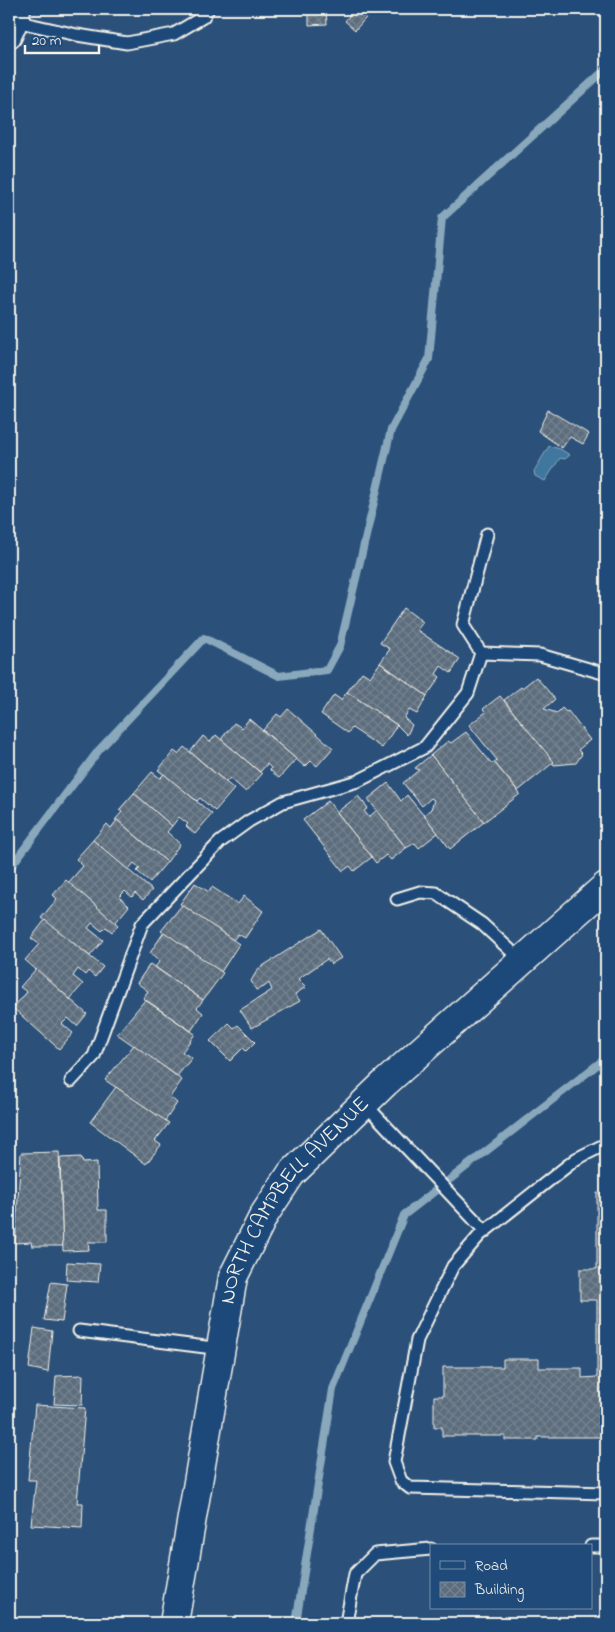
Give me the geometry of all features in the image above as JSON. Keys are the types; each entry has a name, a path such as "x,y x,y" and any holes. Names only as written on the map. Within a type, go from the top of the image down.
{"main road":[{"name":"NORTH CAMPBELL AVENUE","path":"174,1623 233,1278 264,1215 291,1174 364,1103 606,886"}],"lane":[{"path":"14,22 127,43 174,34 203,17 208,9"},
{"path":"481,653 463,625 487,534"},
{"path":"481,653 540,655 606,674"},
{"path":"71,1081 94,1056 142,924 220,842 249,821 283,802 358,781 426,747 468,693 481,653"},
{"path":"397,899 420,892 436,893 482,924 522,961"},
{"path":"364,1103 485,1230"},
{"path":"606,1144 576,1159 485,1230 453,1266 417,1340 394,1462 401,1481 410,1488 606,1493"},
{"path":"79,1331 221,1349"},
{"path":"592,1546 606,1546"},
{"path":"346,1623 355,1574 375,1554 430,1549"}],"water":[{"path":"549,446 560,449 570,455 565,459 560,458 545,481 535,476 534,471"}],"building":[{"path":"304,9 329,9 329,11 326,11 327,24 309,25 309,11 304,11"},
{"path":"353,9 403,10 373,10 355,30 345,21"},
{"path":"548,410 589,434 583,444 570,437 562,448 538,431"},
{"path":"404,608 423,622 417,630 460,659 451,673 441,666 436,674 440,677 427,696 380,663 390,649 380,643"},
{"path":"380,663 427,696 417,714 409,710 404,718 412,725 407,735 397,725 347,692 362,672 370,677"},
{"path":"536,677 555,699 544,709 557,713 562,708 566,712 568,711 590,740 578,750 582,754 576,763 554,765 504,700"},
{"path":"347,692 397,725 382,748 352,728 348,733 321,714 334,695 341,700"},
{"path":"500,696 554,762 518,791 494,762 497,760 469,725 486,712 483,709"},
{"path":"288,709 333,748 317,766 311,761 305,767 263,730 277,714 281,717"},
{"path":"249,719 296,759 279,778 270,770 271,768 267,764 260,772 222,740 234,723 242,728"},
{"path":"466,732 520,794 484,822 431,755 448,741 451,743"},
{"path":"216,735 262,774 246,792 230,778 226,782 190,752 203,736 210,742"},
{"path":"184,747 234,789 215,811 200,798 197,801 158,770 174,751 178,754"},
{"path":"431,755 484,822 450,849 424,815 431,809 434,800 431,798 422,806 403,783 419,770 415,768"},
{"path":"152,772 160,778 164,774 212,814 195,834 186,826 188,824 179,817 172,826 134,793"},
{"path":"388,783 401,801 407,795 438,833 419,848 415,843 406,848 368,799"},
{"path":"134,793 172,826 167,832 180,844 167,862 115,820 122,812 119,810"},
{"path":"358,796 368,808 364,811 369,817 377,810 406,848 391,860 386,855 376,863 337,812"},
{"path":"328,801 372,857 354,871 350,866 343,871 303,820"},
{"path":"117,820 167,862 150,882 137,871 140,868 134,863 128,870 93,840 107,824 111,828"},
{"path":"93,840 152,890 143,900 135,893 132,897 125,891 119,897 129,906 115,923 68,883 83,866 76,859"},
{"path":"66,880 118,925 112,932 106,927 102,931 92,923 88,928 103,940 90,956 41,918 57,899 53,895"},
{"path":"195,883 209,892 212,887 238,904 244,896 263,911 245,938 238,934 233,940 180,904"},
{"path":"182,905 239,944 221,972 161,931"},
{"path":"45,920 103,967 95,977 88,971 85,975 78,969 73,976 83,984 70,999 25,960 39,944 31,938"},
{"path":"321,929 341,958 331,964 327,959 298,979 306,987 295,994 300,1001 252,1028 240,1010 272,990 269,983 256,990 251,981 258,969"},
{"path":"164,932 223,973 203,1000 155,967 160,961 150,953"},
{"path":"150,964 203,1000 197,1008 203,1013 191,1031 143,998 148,991 137,983"},
{"path":"36,969 87,1014 77,1026 68,1018 62,1024 73,1033 59,1049 13,1008 27,992 20,987"},
{"path":"145,1000 195,1034 182,1052 192,1058 177,1076 117,1034"},
{"path":"229,1023 234,1028 238,1025 255,1042 246,1051 243,1048 230,1061 210,1041"},
{"path":"134,1045 182,1080 170,1097 177,1103 165,1121 105,1080"},
{"path":"116,1087 169,1123 155,1141 161,1145 146,1164 90,1122"},
{"path":"59,1152 63,1246 32,1246 31,1242 15,1243 21,1153"},
{"path":"81,1157 83,1163 97,1162 98,1210 107,1210 107,1242 88,1242 89,1250 63,1251 60,1158"},
{"path":"597,1193 606,1193 606,1437 538,1437 538,1440 505,1440 505,1436 442,1436 442,1427 434,1427 434,1396 443,1396 443,1367 503,1367 503,1359 539,1359 539,1368 582,1368 582,1378 597,1377 597,1300 580,1300 580,1269 597,1269"},
{"path":"67,1262 100,1264 98,1282 66,1280"},
{"path":"51,1282 67,1284 62,1322 44,1320"},
{"path":"34,1328 52,1331 48,1372 29,1368"},
{"path":"83,1375 82,1405 54,1404 56,1376"},
{"path":"35,1405 85,1408 77,1503 83,1503 82,1528 31,1525 36,1480 28,1480"}],"waterway":[{"path":"9,869 99,750 204,638 279,676 327,670 340,646 391,430 429,359 442,218 606,69"},
{"path":"296,1623 333,1389 404,1215 606,1058"}]}
